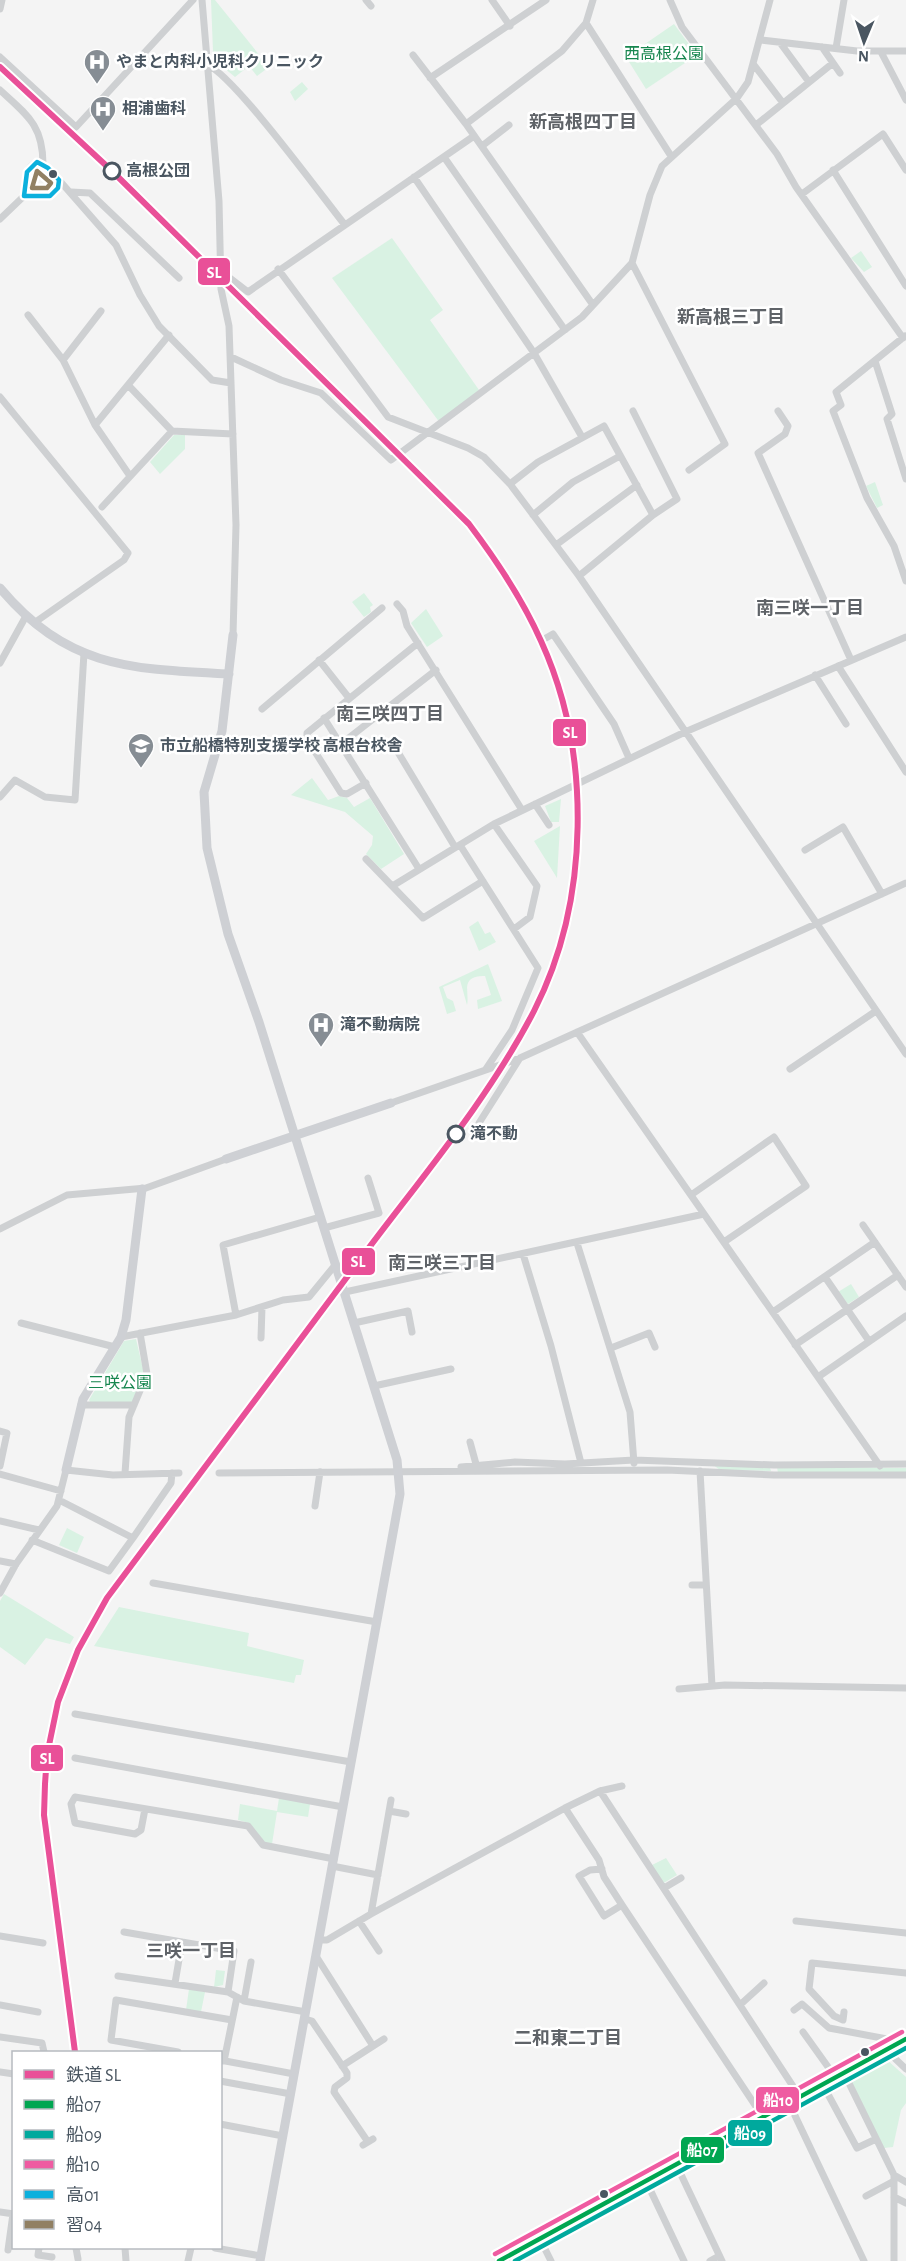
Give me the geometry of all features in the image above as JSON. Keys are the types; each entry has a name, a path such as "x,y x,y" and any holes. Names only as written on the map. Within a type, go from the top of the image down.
{"street":[{"path":"0,9 2,0"},
{"path":"0,57 76,128 193,0"},
{"path":"202,0 206,64 216,153 221,290 229,326 236,525 233,636 229,674 222,731 205,785 207,848 228,934 321,1217 400,1471 400,1494 261,2259 222,2249"},
{"path":"492,0 510,26"},
{"path":"430,78 546,0"},
{"path":"466,124 562,51 586,24 593,0"},
{"path":"670,0 682,27 737,98 904,337 837,392 841,405 833,411 867,498 894,546 906,581"},
{"path":"231,357 281,380 321,393 391,460 565,330 593,305 632,263 650,195 662,166 737,98 748,82 770,0"},
{"path":"836,48 844,0"},
{"path":"586,24 671,156"},
{"path":"761,40 781,44 881,52 906,51"},
{"path":"781,44 809,82"},
{"path":"822,47 840,73"},
{"path":"881,52 906,100"},
{"path":"413,55 482,146 593,305"},
{"path":"756,125 834,63"},
{"path":"206,64 220,71 345,225"},
{"path":"754,65 783,103"},
{"path":"0,90 34,121 42,153 40,163"},
{"path":"482,146 510,125"},
{"path":"802,194 883,134 906,170"},
{"path":"222,272 248,292 278,269 474,136"},
{"path":"444,157 565,330"},
{"path":"40,163 60,180 116,245 140,295 159,326 212,380 231,383"},
{"path":"0,219 24,192 25,175 31,165 40,163"},
{"path":"833,170 906,286"},
{"path":"414,177 534,353 582,437"},
{"path":"24,192 36,196 50,196 58,188 60,180"},
{"path":"71,192 90,193 179,278"},
{"path":"632,263 725,444 689,470"},
{"path":"278,269 388,417 429,432 484,457 510,484 579,576 906,1054"},
{"path":"63,360 100,311"},
{"path":"28,315 63,360 95,425 130,476"},
{"path":"95,425 170,335"},
{"path":"875,361 892,414 887,419 906,479"},
{"path":"129,386 172,431 233,434"},
{"path":"0,397 128,549 124,560 34,623"},
{"path":"579,576 653,515 677,500 633,411"},
{"path":"778,411 788,426 785,434 758,453 852,660"},
{"path":"510,484 538,462 604,426 653,515"},
{"path":"102,507 172,431"},
{"path":"533,515 573,482 620,456"},
{"path":"556,545 637,485"},
{"path":"0,588 34,623 84,653 138,669 229,674"},
{"path":"397,604 418,643 522,810"},
{"path":"262,709 382,608"},
{"path":"0,663 26,616"},
{"path":"546,638 553,634 614,724 629,758"},
{"path":"394,885 494,824 629,758 906,637"},
{"path":"366,783 347,794 341,793 307,739 307,733 418,643"},
{"path":"0,797 15,780 45,797 75,800 84,653"},
{"path":"319,660 349,698"},
{"path":"838,666 906,772"},
{"path":"341,744 436,670"},
{"path":"815,675 846,724"},
{"path":"324,718 418,869"},
{"path":"393,744 538,968 512,1030 486,1070"},
{"path":"536,804 549,825"},
{"path":"494,824 537,886 530,917 514,929"},
{"path":"805,850 843,827 882,894"},
{"path":"366,859 394,885 423,918 483,881"},
{"path":"0,1229 67,1195 142,1189 520,1058 906,883"},
{"path":"790,1070 876,1011"},
{"path":"577,1032 880,1466"},
{"path":"482,1132 479,1123 520,1058"},
{"path":"691,1195 774,1137 806,1186 724,1242"},
{"path":"324,1228 379,1213 369,1178"},
{"path":"0,1593 16,1564 59,1500 81,1405 121,1336 130,1291 129,1281 142,1189"},
{"path":"345,1292 704,1214"},
{"path":"236,1315 223,1245 321,1217"},
{"path":"863,1225 906,1287"},
{"path":"773,1312 875,1242"},
{"path":"577,1243 630,1412 633,1471"},
{"path":"523,1254 551,1346 581,1463"},
{"path":"121,1336 236,1315 283,1300 309,1298 336,1264"},
{"path":"795,1345 898,1275"},
{"path":"825,1277 869,1341"},
{"path":"261,1338 262,1307"},
{"path":"354,1323 408,1311 412,1332"},
{"path":"818,1377 906,1316"},
{"path":"21,1323 115,1347"},
{"path":"125,1473 129,1417 147,1374 140,1333"},
{"path":"611,1348 650,1334 655,1347"},
{"path":"374,1386 451,1369"},
{"path":"81,1405 135,1405"},
{"path":"0,1431 7,1433 0,1466"},
{"path":"470,1442 476,1464"},
{"path":"456,1470 476,1464 554,1464 634,1460 774,1465 880,1466 906,1464"},
{"path":"554,1464 556,1472"},
{"path":"774,1465 774,1475"},
{"path":"32,1540 110,1571 176,1473 112,1475 66,1470"},
{"path":"219,1473 456,1470 906,1475"},
{"path":"700,1471 712,1686"},
{"path":"315,1506 320,1472"},
{"path":"0,1474 61,1491"},
{"path":"59,1500 133,1538"},
{"path":"0,1521 39,1530"},
{"path":"0,1561 16,1564"},
{"path":"153,1583 377,1622"},
{"path":"692,1585 705,1585"},
{"path":"679,1689 712,1686 906,1688"},
{"path":"75,1714 351,1762"},
{"path":"75,1758 343,1807"},
{"path":"319,1940 327,1940 565,1808 600,1791 622,1786"},
{"path":"600,1791 800,2097"},
{"path":"145,1809 141,1830 135,1833 75,1823 71,1804 75,1797 248,1826 263,1845 378,1875"},
{"path":"371,1914 391,1800"},
{"path":"565,1808 622,1905 763,2117"},
{"path":"389,1812 406,1814"},
{"path":"602,1869 590,1870 579,1876 604,1916 622,1905"},
{"path":"664,1888 681,1878"},
{"path":"359,1921 379,1951"},
{"path":"796,1921 906,1933"},
{"path":"124,1932 234,1951 228,1992"},
{"path":"0,1936 43,1943"},
{"path":"175,1983 182,1942"},
{"path":"316,1956 373,2046"},
{"path":"244,2001 251,1962"},
{"path":"844,2012 843,2020 834,2016 809,1989 812,1963 906,1973"},
{"path":"118,1977 228,1992 244,2001 305,2015 312,2021 342,2066 347,2078 335,2087 334,2092 368,2142"},
{"path":"741,2004 764,1983"},
{"path":"237,1997 222,2061 294,2074"},
{"path":"172,2051 111,2040 117,2000 232,2020"},
{"path":"795,2010 802,2004 829,2028 887,2039 889,2049 906,2069"},
{"path":"0,2005 38,2012"},
{"path":"803,2032 840,2076 876,2139 894,2178 894,2261"},
{"path":"0,2037 42,2043 44,2051"},
{"path":"342,2066 384,2039"},
{"path":"499,2261 906,2039"},
{"path":"222,2081 291,2094"},
{"path":"823,2085 857,2148 876,2139"},
{"path":"789,2103 864,2261"},
{"path":"222,2124 283,2136"},
{"path":"676,2164 721,2259 710,2261"},
{"path":"894,2178 906,2182"},
{"path":"866,2196 894,2178"},
{"path":"646,2181 684,2261"},
{"path":"894,2197 906,2203"},
{"path":"8,2250 12,2221"},
{"path":"540,2238 551,2261"},
{"path":"39,2249 38,2255 52,2257"},
{"path":"76,2249 78,2259"}],"green space":[{"path":"211,0 215,0 269,67 257,76 249,66 235,77 217,62 220,56 213,52"},
{"name":"西高根公園","path":"674,24 697,55 646,89 626,57"},
{"path":"302,82 308,89 295,101 290,92"},
{"path":"392,238 443,310 430,320 479,390 440,423 332,278"},
{"path":"861,251 872,267 864,272 851,258"},
{"path":"174,435 185,435 185,449 160,474 150,462"},
{"path":"875,482 883,505 877,508 866,486"},
{"path":"364,593 373,605 370,607 371,612 364,617 352,602"},
{"path":"426,609 443,636 427,647 411,623"},
{"path":"312,778 328,800 339,796 347,798 354,807 370,798 404,854 381,869 366,854 372,845 373,836 345,812 291,795"},
{"path":"561,799 559,822 551,822 545,806"},
{"path":"560,826 557,878 534,841"},
{"path":"478,921 485,934 490,932 496,942 479,951 469,927"},
{"path":"488,964 502,1001 478,1009 477,1000 491,995 485,976 477,977 469,982 467,1005 460,980 443,987 447,998 453,1001 456,1011 447,1014 439,987"},
{"path":"851,1284 859,1297 848,1304 838,1292"},
{"name":"三咲公園","path":"136,1339 144,1373 133,1402 90,1402 89,1400 124,1341"},
{"path":"712,1464 770,1468 771,1471 720,1470"},
{"path":"777,1467 906,1468 906,1473 778,1473"},
{"path":"67,1528 84,1537 77,1553 59,1545"},
{"path":"4,1594 74,1637 70,1644 46,1638 25,1665 0,1647 0,1601"},
{"path":"119,1607 249,1633 247,1646 304,1660 301,1675 296,1675 294,1683 94,1646"},
{"path":"279,1798 310,1804 308,1817 277,1812 272,1844 265,1843 249,1823 238,1820 240,1804 277,1811"},
{"path":"666,1858 677,1875 662,1884 650,1866"},
{"path":"216,1970 225,1971 223,1985 214,1987"},
{"path":"189,1989 205,1992 201,2012 186,2010"},
{"path":"886,2059 906,2077 906,2103 901,2110 893,2147 884,2148 850,2079"}],"rail line":[{"name":"SL","path":"0,67 112,171 469,524 526,610 558,685 569,731 576,778 578,827 574,875 566,923 552,968 534,1011 516,1044 453,1138 107,1598 78,1650 58,1702 47,1755 44,1815 75,2051"}],"transit line":[{"name":"高01","path":"37,162 48,168 59,180 58,188 50,196 24,196 27,172 37,162"},
{"name":"習04","path":"37,171 51,183 47,188 32,188 37,171"},
{"name":"船10","path":"495,2254 902,2032"},
{"name":"船07","path":"499,2261 906,2039"},
{"name":"船09","path":"515,2261 906,2048"}],"place":[{"name":"やまと内科小児科クリニック","path":"97,85"},
{"name":"相浦歯科","path":"103,132"},
{"name":"高根公団","path":"112,171"},
{"name":"市立船橋特別支援学校 高根台校舎","path":"141,769"},
{"name":"滝不動病院","path":"321,1048"},
{"name":"滝不動","path":"456,1134"}],"district":[{"name":"新高根四丁目","path":"583,123"},
{"name":"新高根三丁目","path":"731,318"},
{"name":"南三咲一丁目","path":"810,609"},
{"name":"南三咲四丁目","path":"390,715"},
{"name":"南三咲三丁目","path":"442,1264"},
{"name":"三咲一丁目","path":"191,1952"},
{"name":"二和東二丁目","path":"568,2039"}]}
